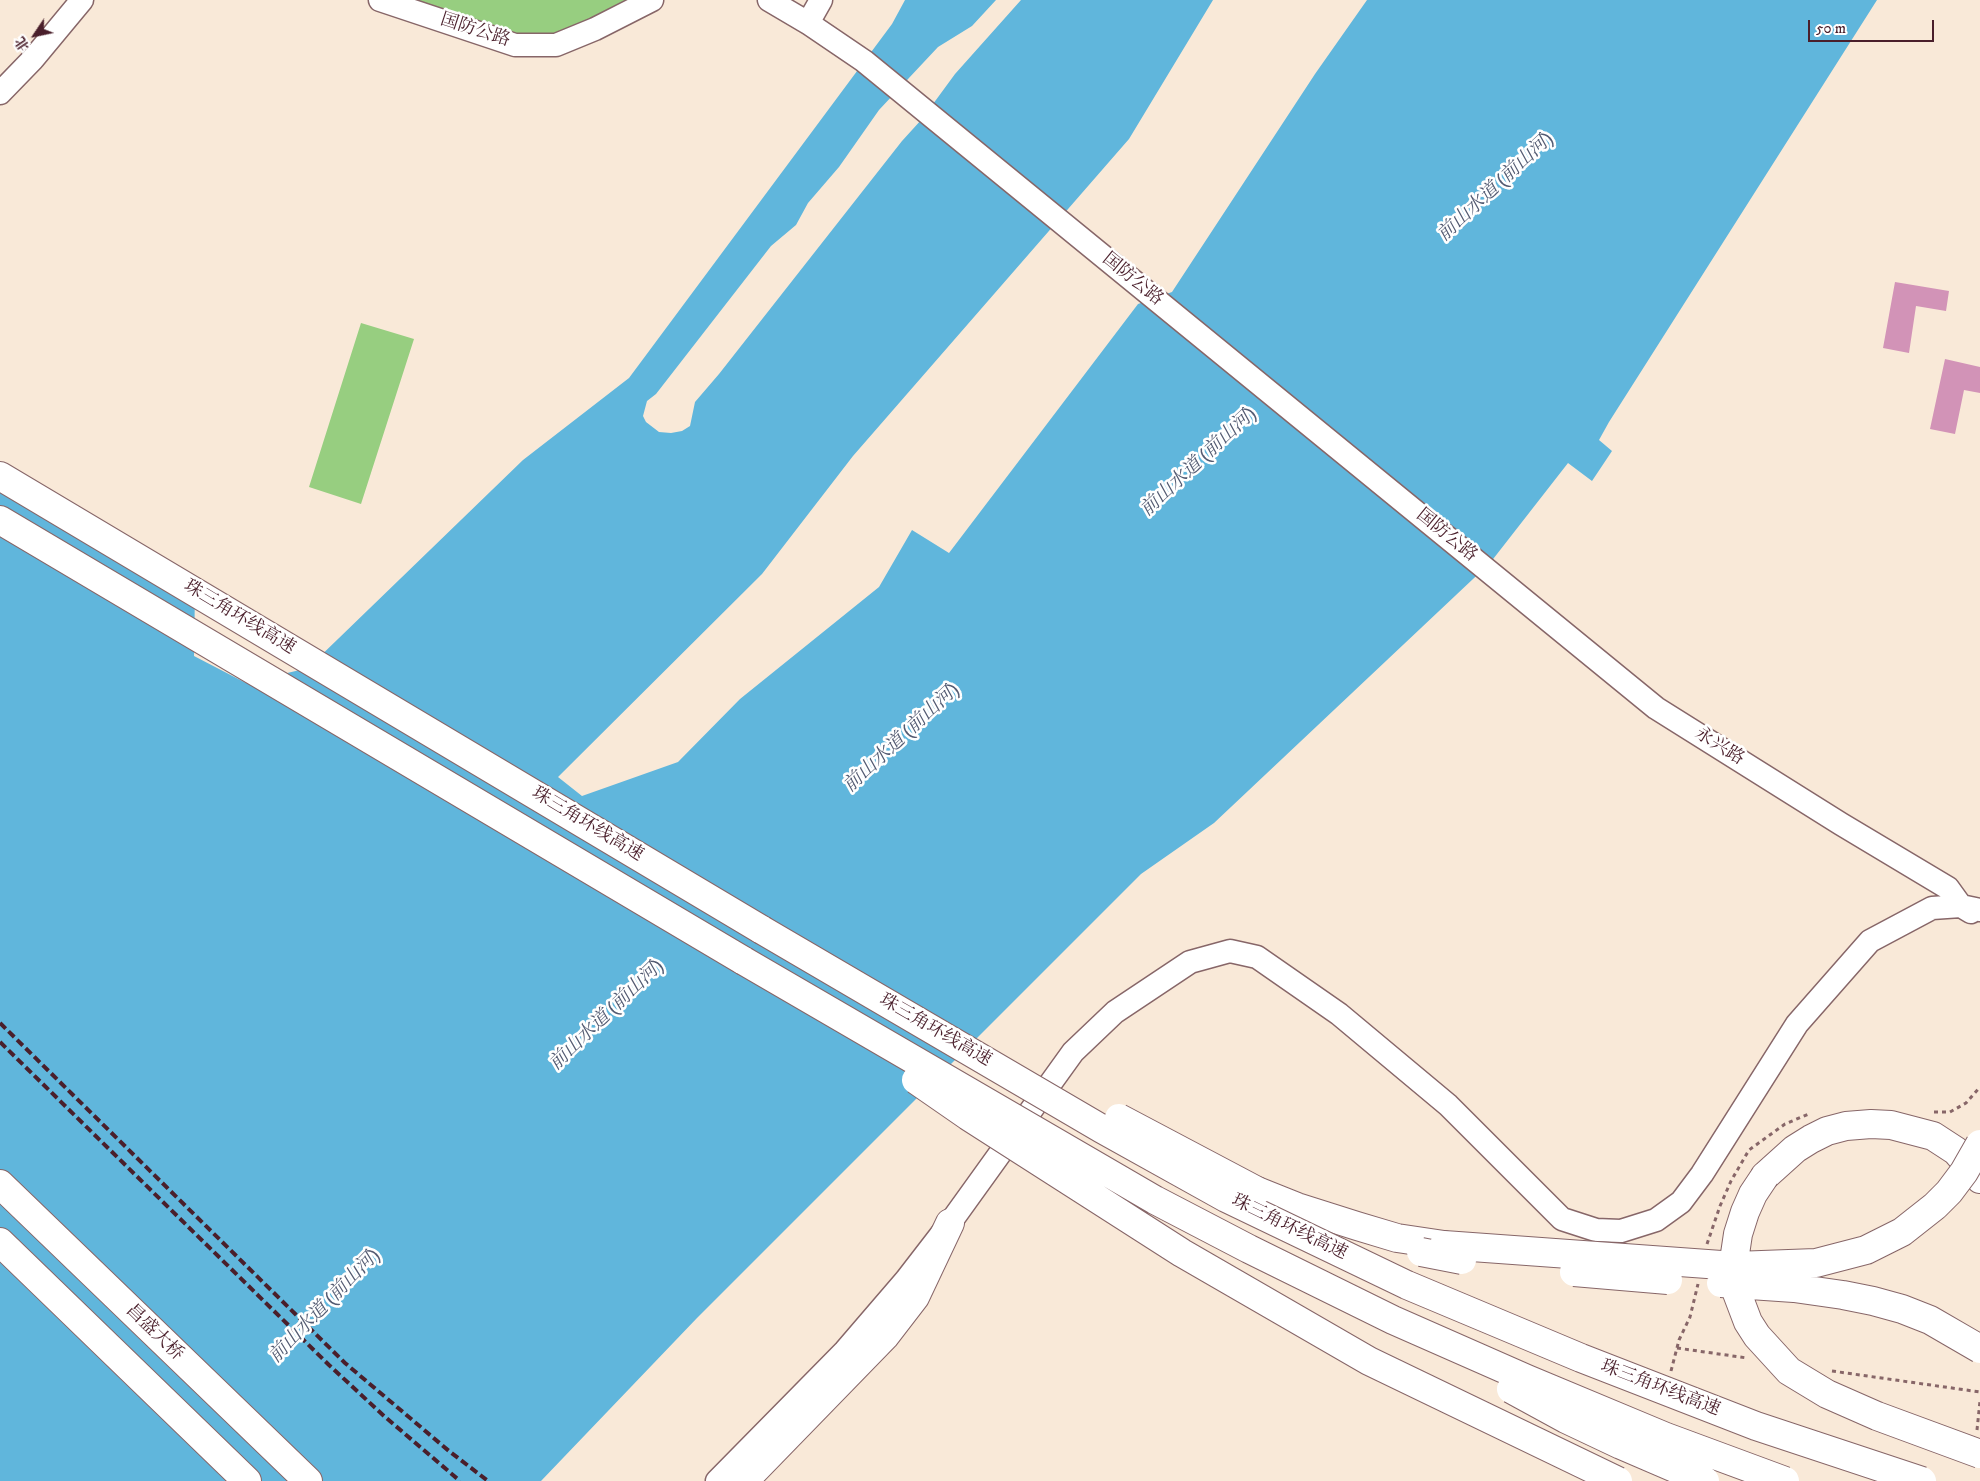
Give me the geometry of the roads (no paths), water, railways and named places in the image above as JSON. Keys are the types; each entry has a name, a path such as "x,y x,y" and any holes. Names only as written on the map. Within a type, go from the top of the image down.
{"main road":[{"name":"珠三角环线高速","path":"0,476 762,930 1102,1130 1226,1198 1407,1285 1581,1358 1747,1423 1922,1481"},
{"name":"珠三角环线高速","path":"0,520 744,961 1155,1200 1393,1320 1666,1437 1785,1481"},
{"path":"762,930 1257,1191 1340,1230 1386,1245 1487,1264 1621,1276 1794,1288 1844,1295 1902,1309 1938,1324 1980,1348"},
{"path":"744,961 968,1116 1182,1253 1370,1361 1618,1481"},
{"path":"1980,1179 1956,1151 1933,1136 1891,1125 1871,1124 1846,1126 1827,1131 1795,1148 1765,1176 1753,1194 1745,1212 1738,1234 1735,1254 1737,1293 1748,1322 1757,1336 1789,1371 1827,1394 1877,1416 1980,1454"},
{"path":"1257,1191 1297,1207 1397,1238 1444,1246 1735,1266 1789,1265 1816,1263 1842,1258 1866,1250 1902,1232 1935,1206 1949,1192 1964,1172 1980,1144"},
{"name":"昌盛大桥","path":"0,1184 308,1481"},
{"path":"744,1481 885,1336 915,1297 950,1223"},
{"path":"0,1242 247,1481"},
{"path":"1323,1286 1566,1419 1705,1481"}],"street":[{"path":"0,93 33,59 82,0"},
{"name":"国防公路","path":"380,0 515,45 556,45 595,29 652,0"},
{"name":"国防公路","path":"769,0 808,23 864,61 1488,570"},
{"path":"808,23 821,0"},
{"name":"永兴路","path":"1488,570 1656,708 1841,824 1948,888 1974,911"},
{"path":"717,1481 845,1351 906,1280 950,1223 1073,1052 1115,1012 1190,962 1230,951 1257,957 1339,1014 1448,1105 1562,1219 1596,1230 1621,1231 1656,1220 1681,1202 1702,1174 1797,1024 1870,941 1932,908 1974,911"}],"water":[{"name":"前山水道 (前山河)","path":"905,0 996,0 972,26 938,47 879,110 839,167 808,203 796,225 771,246 656,394 647,401 643,416 646,422 659,432 671,433 682,431 690,426 695,402 902,141 922,119 955,74 1021,0 1213,0 1129,139 853,456 762,574 558,777 582,796 678,762 740,699 879,587 912,530 949,553 1138,304 1172,292 1315,74 1367,0 1877,0 1609,422 1599,440 1612,451 1592,481 1568,463 1490,563 1214,823 1141,874 697,1318 541,1481 0,1481 0,489 77,534 141,543 195,590 194,656 246,683 308,668 523,460 629,378 892,24"}],"railway":[{"path":"0,1023 345,1363 449,1451 488,1481"},
{"path":"0,1042 329,1365 384,1416 460,1481"}]}
